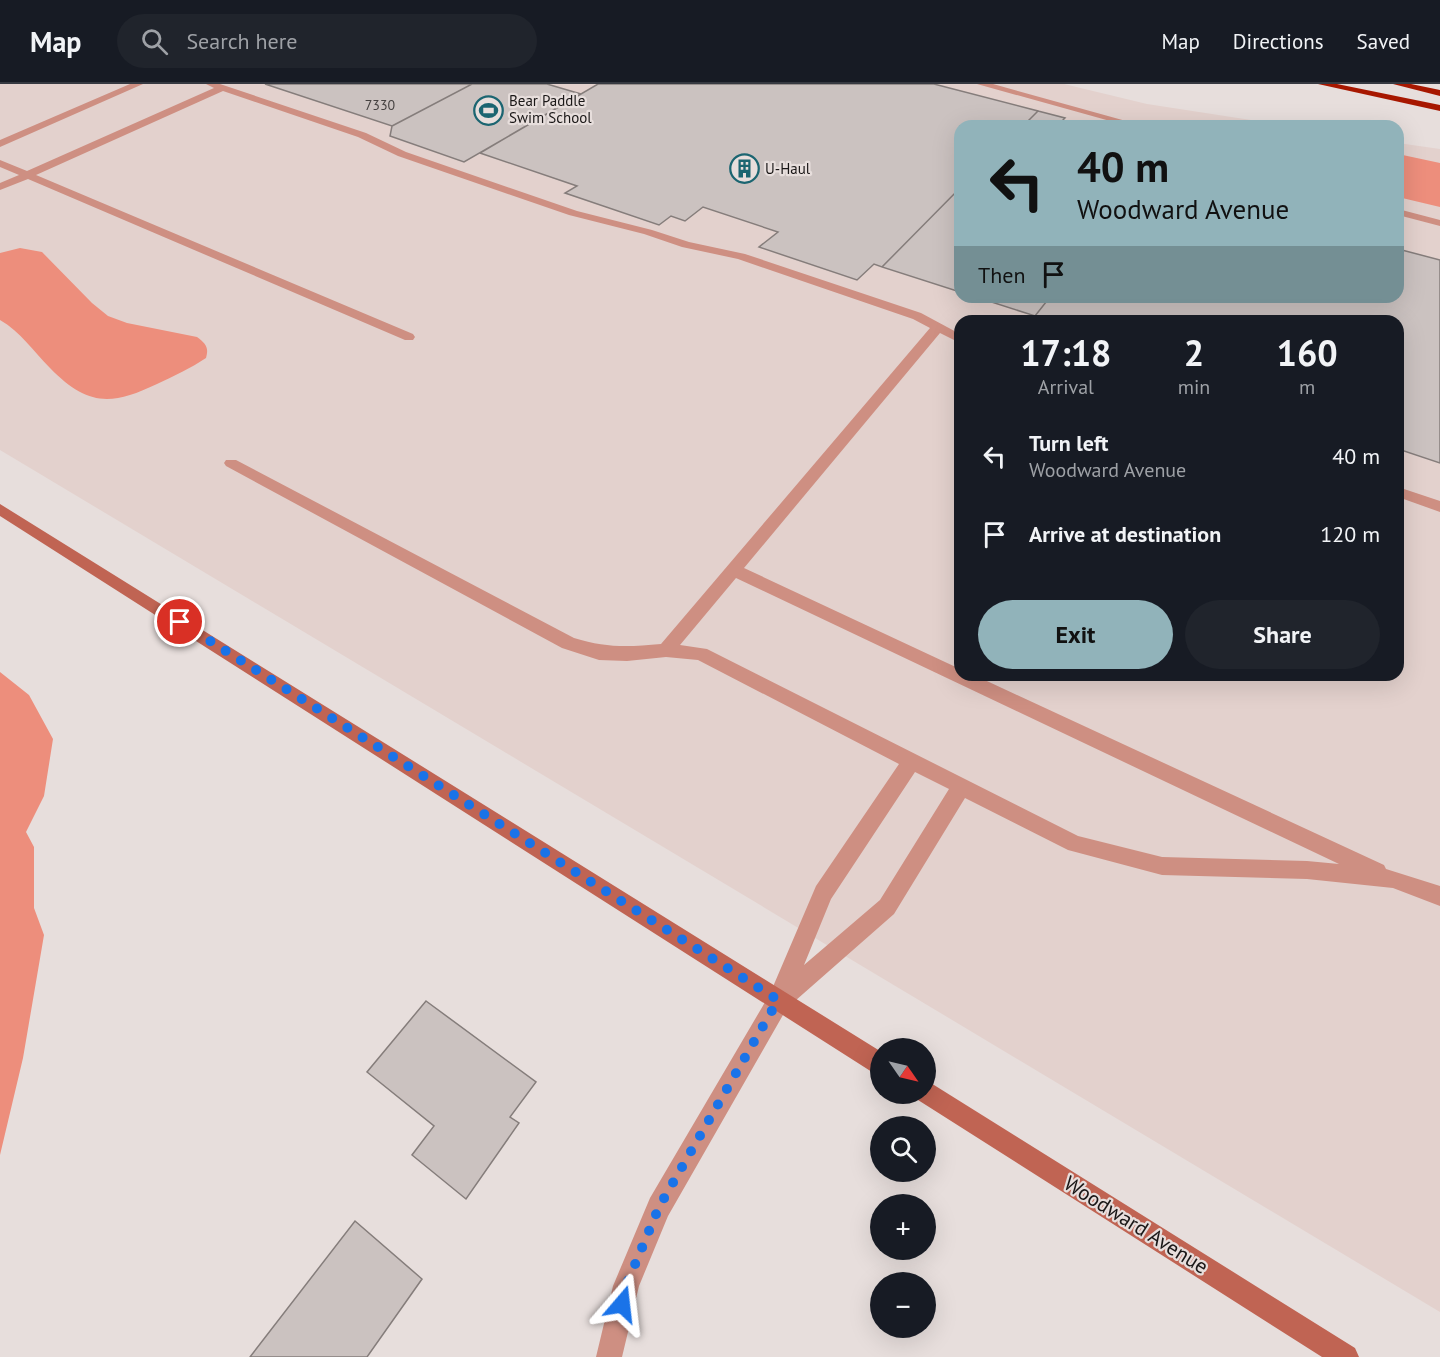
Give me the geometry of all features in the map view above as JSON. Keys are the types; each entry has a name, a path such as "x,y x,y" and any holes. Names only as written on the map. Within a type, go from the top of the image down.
{"highway":[{"path":"1323,84 1440,108"},
{"path":"1398,84 1440,93"}],"main road":[{"path":"1,511 870,1058"},
{"name":"Woodward Avenue","path":"936,1098 1346,1357"}],"street":[{"path":"0,144 138,84"},
{"path":"982,84 1117,120"},
{"path":"0,187 217,86 362,135 402,154 573,213 648,232 687,245 741,256 917,316 954,336"},
{"path":"0,162 409,337"},
{"path":"1404,214 1440,223"},
{"path":"666,650 938,327"},
{"path":"231,463 568,643 599,653 627,654 666,650 701,654 1075,844 1162,866 1307,870 1393,879"},
{"path":"1404,494 1440,507"},
{"path":"733,570 954,673"},
{"path":"970,681 1393,879 1440,896"},
{"path":"609,1357 626,1286 659,1207 778,1000 823,892 912,760"},
{"path":"778,1000 887,907 962,786"}],"shaded area":[{"path":"0,84 1064,84 1147,104 1250,120 954,120 954,303 1404,303 1404,144 1440,149 1440,1312 0,450"},
{"path":"1404,155 1440,163 1440,207 1404,198"},
{"path":"20,248 42,252 92,303 108,316 127,323 197,337 206,346 206,358 170,378 126,396 113,399 100,398 88,396 76,390 50,368 14,330 0,320 0,253"},
{"path":"0,672 29,695 53,739 44,796 26,832 34,847 34,908 44,935 23,1058 0,1155"}],"building":[{"path":"265,84 472,84 392,126"},
{"name":"Bear Paddle Swim School","path":"472,84 547,84 581,94 464,162 390,136 392,126"},
{"name":"U-Haul","path":"598,84 934,84 1038,111 1029,120 954,120 954,194 882,267 874,264 857,280 759,247 778,232 703,207 685,221 671,216 659,225 565,193 577,186 480,153"},
{"path":"1038,111 1065,118 1063,120 1029,120"},
{"path":"954,194 954,290 882,267"},
{"path":"1404,251 1440,260 1440,463 1404,451 1404,315 1036,315 1045,303 1404,303"},
{"path":"995,303 1045,303 1036,315"},
{"path":"426,1001 536,1082 510,1117 519,1123 466,1199 412,1155 434,1126 367,1072"},
{"path":"355,1221 422,1279 367,1357 250,1357"}],"place":[{"name":"Bear Paddle Swim School","path":"488,110"},
{"name":"U-Haul","path":"744,169"}],"route":[{"path":"180,622 778,1000 659,1207 626,1286 622,1304"}]}
